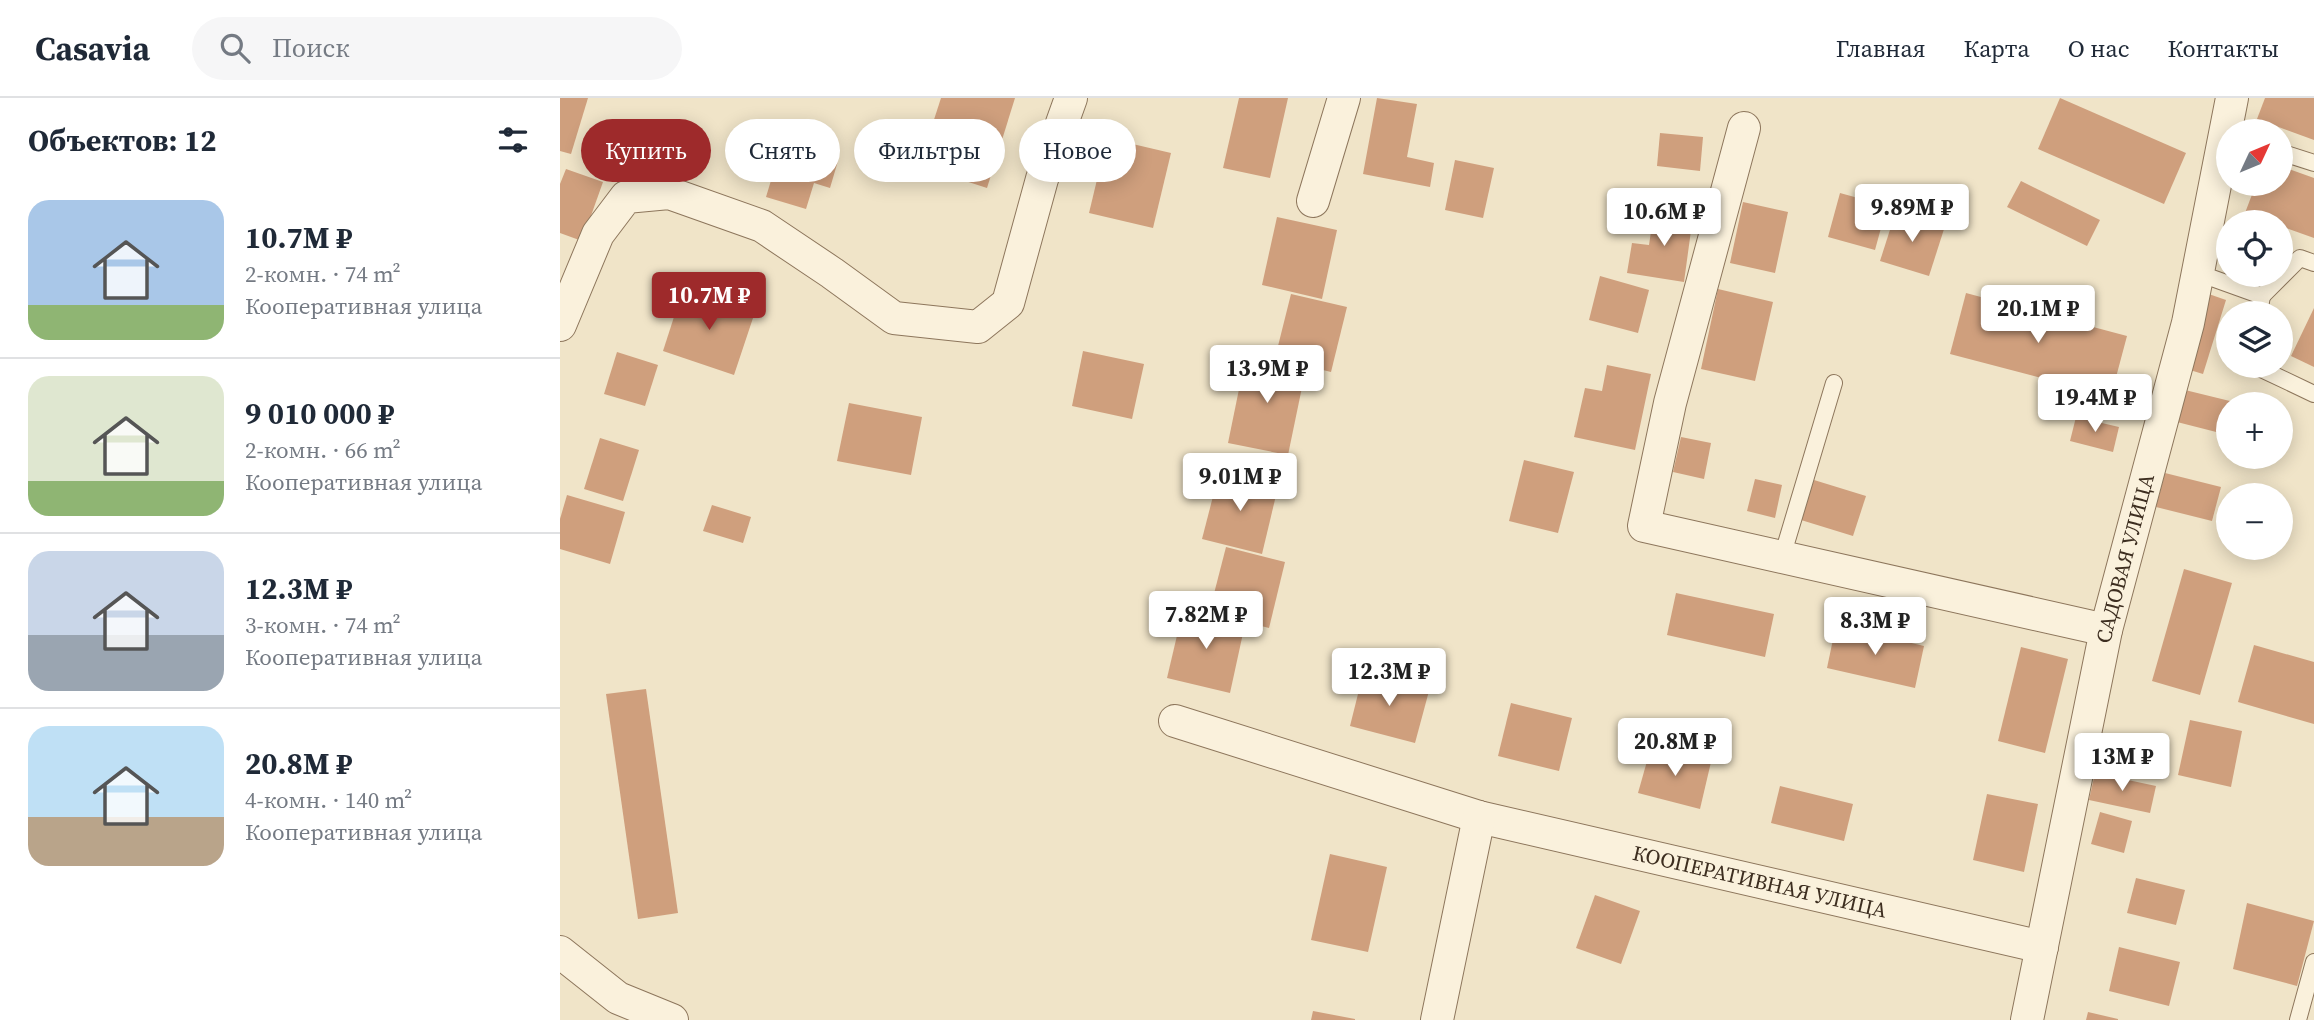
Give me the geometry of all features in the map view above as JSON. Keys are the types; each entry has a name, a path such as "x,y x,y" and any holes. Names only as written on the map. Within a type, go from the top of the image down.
{"street":[{"path":"560,325 598,234 626,197 669,193 762,226 894,318 978,327 1008,303 1042,179 1071,98"},
{"path":"1313,201 1344,98"},
{"name":"САДОВАЯ УЛИЦА","path":"2228,119 2232,98"},
{"path":"1744,128 1670,403 1644,526 2106,631"},
{"name":"САДОВАЯ УЛИЦА","path":"2027,1020 2106,631 2188,323 2216,182"},
{"name":"КООПЕРАТИВНАЯ УЛИЦА","path":"1175,721 1479,817 2042,947"},
{"path":"1437,1020 1479,817"},
{"path":"560,952 620,1011 672,1020"}],"lane":[{"path":"2293,156 2314,163"},
{"path":"2261,301 2262,296 2300,258 2314,263"},
{"path":"2197,273 2262,296"},
{"path":"2280,378 2314,394"},
{"path":"1782,557 1834,383"},
{"path":"2298,1020 2314,962"}],"building":[{"path":"560,98 588,98 571,154 560,151"},
{"path":"941,98 1015,98 1005,130 1005,119 934,119"},
{"path":"1239,98 1288,98 1270,178 1223,168"},
{"path":"1377,98 1417,104 1407,157 1434,163 1430,187 1363,174"},
{"path":"2060,98 2186,153 2164,204 2038,149"},
{"path":"2265,98 2314,98 2314,140 2293,132 2293,119 2257,119"},
{"path":"1660,133 1703,137 1700,171 1657,166"},
{"path":"1136,145 1171,153 1153,228 1089,213 1096,182 1136,182"},
{"path":"1455,160 1494,168 1483,218 1445,210"},
{"path":"566,169 581,174 581,182 603,182 582,241 560,233 560,184"},
{"path":"2293,171 2314,178 2314,238 2293,231 2293,210 2246,210 2251,196 2293,196"},
{"path":"2021,181 2100,220 2087,246 2007,207"},
{"path":"771,182 832,182 830,188 814,183 806,209 766,197"},
{"path":"968,182 989,182 987,188"},
{"path":"1840,193 1887,206 1875,250 1828,237"},
{"path":"1743,202 1788,212 1775,273 1730,263"},
{"path":"1654,211 1693,216 1684,282 1627,273 1632,243 1649,245"},
{"path":"1896,211 1945,226 1929,276 1880,261"},
{"path":"1277,217 1337,230 1322,299 1262,285"},
{"path":"1600,276 1649,290 1638,333 1589,320"},
{"path":"683,289 755,312 734,375 663,351"},
{"path":"1718,289 1773,302 1755,381 1701,369"},
{"path":"2203,292 2226,300 2216,301 2216,332 2203,374 2180,367"},
{"path":"1966,293 2127,336 2111,396 1950,354"},
{"path":"1291,294 1347,307 1331,372 1275,358"},
{"path":"2314,308 2314,367 2293,357"},
{"path":"1083,351 1144,364 1132,419 1072,406"},
{"path":"617,352 658,365 645,406 604,394"},
{"path":"1246,355 1306,368 1288,455 1228,443"},
{"path":"1607,365 1651,374 1635,450 1574,437 1585,388 1602,391"},
{"path":"2185,390 2216,398 2216,432 2177,422"},
{"path":"849,403 922,417 911,475 837,461"},
{"path":"2076,417 2119,427 2113,452 2070,441"},
{"path":"1681,437 1711,443 1704,479 1673,472"},
{"path":"600,438 639,450 623,501 584,489"},
{"path":"1524,460 1574,472 1558,533 1509,521"},
{"path":"1219,473 1278,487 1262,554 1202,539"},
{"path":"2165,473 2216,486 2216,506 2212,521 2156,507"},
{"path":"1755,479 1782,485 1775,518 1747,511"},
{"path":"1814,480 1866,496 1853,536 1801,520"},
{"path":"567,495 625,512 610,564 560,549 560,519"},
{"path":"712,505 751,517 743,543 703,531"},
{"path":"1226,547 1285,562 1269,628 1209,613"},
{"path":"2184,569 2232,583 2200,695 2152,681"},
{"path":"1676,593 1774,614 1765,657 1667,635"},
{"path":"1183,610 1245,624 1230,693 1167,678"},
{"path":"1836,625 1924,646 1915,688 1827,668"},
{"path":"2254,645 2314,662 2314,724 2238,702"},
{"path":"2021,647 2068,659 2045,753 1998,741"},
{"path":"1363,674 1429,691 1415,743 1350,726"},
{"path":"646,689 678,913 638,919 606,694"},
{"path":"1511,703 1572,718 1559,771 1498,756"},
{"path":"2190,720 2242,731 2231,787 2178,775"},
{"path":"1651,747 1711,762 1700,809 1638,793"},
{"path":"2095,773 2156,786 2150,813 2089,800"},
{"path":"1780,786 1853,804 1844,841 1771,823"},
{"path":"1987,794 2038,804 2024,872 1973,860"},
{"path":"2100,812 2132,821 2124,853 2091,844"},
{"path":"1330,854 1387,867 1368,952 1311,940"},
{"path":"2136,878 2185,890 2176,925 2127,913"},
{"path":"1595,895 1640,911 1621,964 1576,948"},
{"path":"2247,903 2314,921 2297,986 2233,969"},
{"path":"2119,947 2180,962 2169,1006 2109,991"},
{"path":"1313,1011 1355,1019 1355,1020 1311,1020"},
{"path":"2088,1012 2118,1019 2118,1020 2086,1020"}]}
